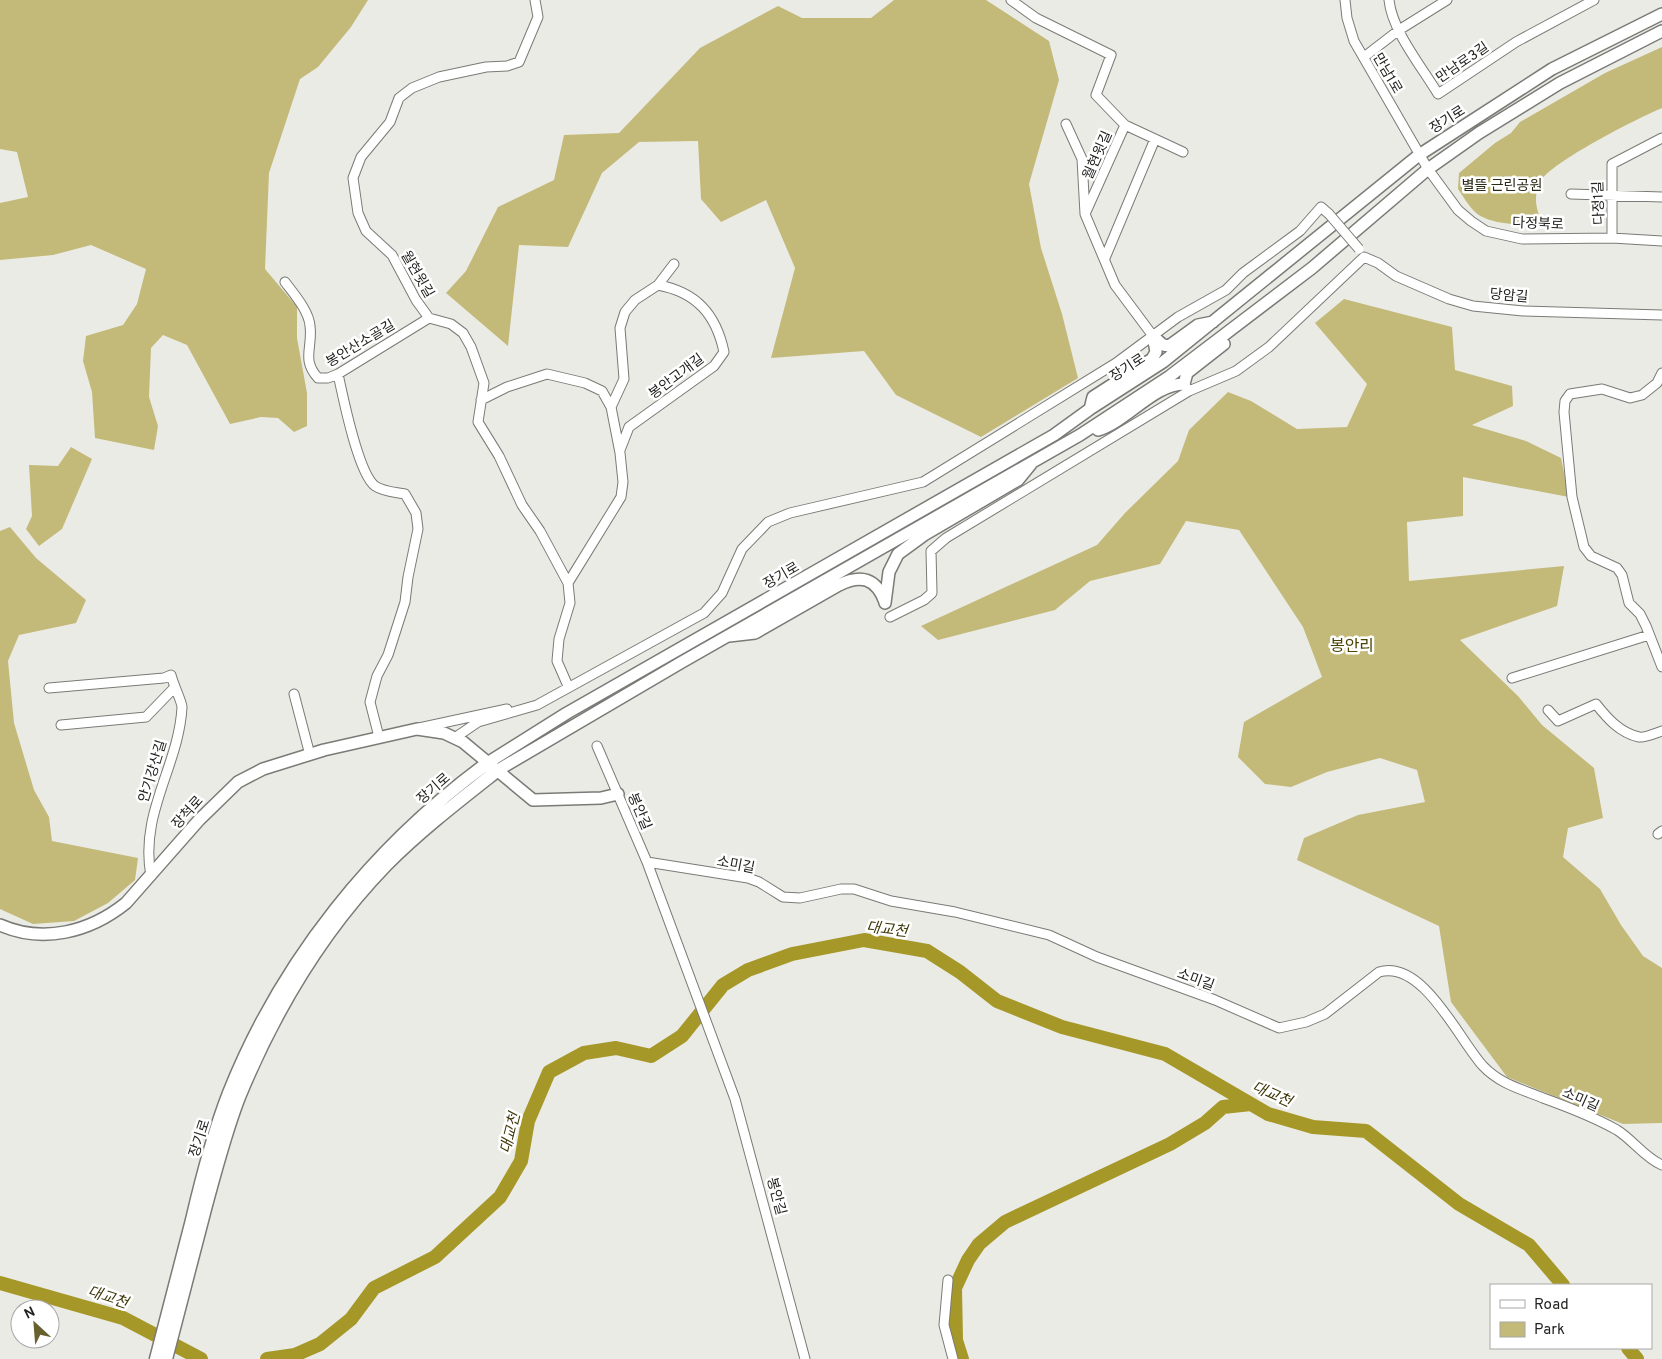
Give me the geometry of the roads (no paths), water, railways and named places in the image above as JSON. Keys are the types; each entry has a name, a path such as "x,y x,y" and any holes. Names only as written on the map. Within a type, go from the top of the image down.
{"highway":[{"name":"장기로","path":"166,1359 207,1159 228,1095 248,1047 272,1002 310,943 342,900 378,859 452,790 494,766"},
{"name":"장기로","path":"156,1359 184,1272"}],"main road":[{"name":"장기로","path":"494,766 567,713 1010,462 1054,435 1162,362 1215,322 1419,155 1552,69 1662,14"},
{"name":"장기로","path":"494,766 728,636 1080,435 1170,376 1312,268 1428,169 1479,133 1560,83 1662,31"},
{"path":"1080,435 1101,429 1164,389 1176,384 1186,387 1187,373 1303,283 1312,268"},
{"path":"1153,336 1163,345 1169,346 1198,325 1215,322"},
{"path":"1090,409 1093,397 1152,360 1156,352 1153,336"},
{"path":"728,636 755,632 839,585 853,580 874,583 880,588 885,603 889,572 898,554 924,535 1018,480 1034,460"},
{"path":"417,729 456,738 494,766 533,800 600,798 618,794"},
{"name":"장척로","path":"0,925 32,934 50,935 67,932 114,912 126,903 214,803 238,782 263,769 310,755 417,729"}],"street":[{"name":"월현윗길","path":"535,0 538,17 519,62 507,66 486,67 439,77 412,88 398,98 390,122 361,157 353,178 358,213 366,231 392,255 416,300 429,318 451,324 464,333 484,383 478,422 498,456 522,506 540,531 568,583 570,603 559,639 557,661 568,686"},
{"name":"월현윗길","path":"1011,0 1036,18 1111,55 1096,95 1125,125 1085,214"},
{"name":"만남1로","path":"1345,0 1354,41 1419,155"},
{"name":"만남로3길","path":"1389,0 1392,15 1438,94 1516,42 1594,0"},
{"path":"1364,57 1400,30 1447,0"},
{"name":"월현윗길","path":"1066,124 1082,159 1085,214 1115,285 1153,336"},
{"path":"1125,125 1183,152"},
{"name":"다정1길","path":"1612,238 1612,164 1662,138"},
{"path":"1105,258 1155,139"},
{"name":"다정북로","path":"1419,155 1458,210 1486,231 1522,239 1612,238 1662,241"},
{"path":"1571,194 1662,197"},
{"path":"456,738 478,722 536,705 704,613 722,593 742,549 768,522 790,513 923,482 1116,363 1178,317 1226,290 1243,273 1300,231 1321,206 1362,253 1268,347 1236,371 1186,387 946,538 931,551 932,593 924,600 890,617"},
{"name":"당암길","path":"1362,253 1396,276 1450,300 1473,306 1523,311 1662,315"},
{"path":"611,407 624,380 620,328 625,312 635,300 658,285 674,264"},
{"name":"봉안산소골길","path":"285,282 297,298 310,325 309,369 318,378 328,378 338,374 429,318"},
{"name":"봉안고개길","path":"620,453 629,427 714,366 724,352 716,326 700,303 678,289 658,285"},
{"path":"1662,373 1657,383 1642,395 1630,398 1602,389 1570,394 1565,401 1564,412 1572,496 1584,547 1591,556 1617,568 1622,575 1629,604 1640,614 1662,667"},
{"path":"338,374 358,454 367,476 374,485 384,491 405,494 416,514 418,529 405,602 388,655 377,676 370,702 379,737"},
{"path":"481,400 507,387 547,374 585,383 602,391 611,407"},
{"name":"봉안고개길","path":"568,583 622,497 620,453 611,407"},
{"path":"1512,678 1649,635"},
{"name":"안기강산길","path":"49,688 164,678 171,675 174,688 182,704 180,726 158,794 147,846 150,876"},
{"path":"61,725 146,717 174,688"},
{"path":"294,694 310,755"},
{"path":"1548,710 1558,721 1596,704 1609,720 1622,730 1641,738 1662,731"},
{"path":"417,729 490,711 536,705"},
{"name":"봉안길","path":"597,746 647,862 714,1042 748,1142 805,1359"},
{"name":"소미길","path":"647,862 748,878 759,882 783,897 792,898 842,889 854,889 891,901 956,912 1049,935 1123,967 1215,1000 1279,1028 1306,1022 1325,1014 1380,972 1390,969 1400,971 1439,1004 1470,1051 1501,1082 1577,1111 1618,1131 1662,1165"},
{"path":"948,1280 944,1325 953,1359"}],"waterway":[{"name":"대교천","path":"267,1359 295,1355 320,1344 351,1319 374,1288 435,1257 500,1197 521,1161 528,1121 549,1072 584,1053 616,1048 651,1056 682,1036 723,985 748,970 792,954 864,940 927,951 960,972 997,1001 1062,1027 1165,1054 1268,1114 1313,1127 1366,1131 1459,1204 1529,1245 1562,1284"},
{"path":"962,1359 956,1340 955,1288 968,1260 979,1244 1005,1222 1170,1144 1205,1123 1223,1107 1251,1104"},
{"name":"대교천","path":"0,1283 123,1318 201,1359"},
{"name":"대교천","path":"1629,1349 1637,1359"}],"district":[{"name":"봉안리","path":"1352,645"}],"park label":[{"name":"별뜰 근린공원","path":"1502,185"}]}
